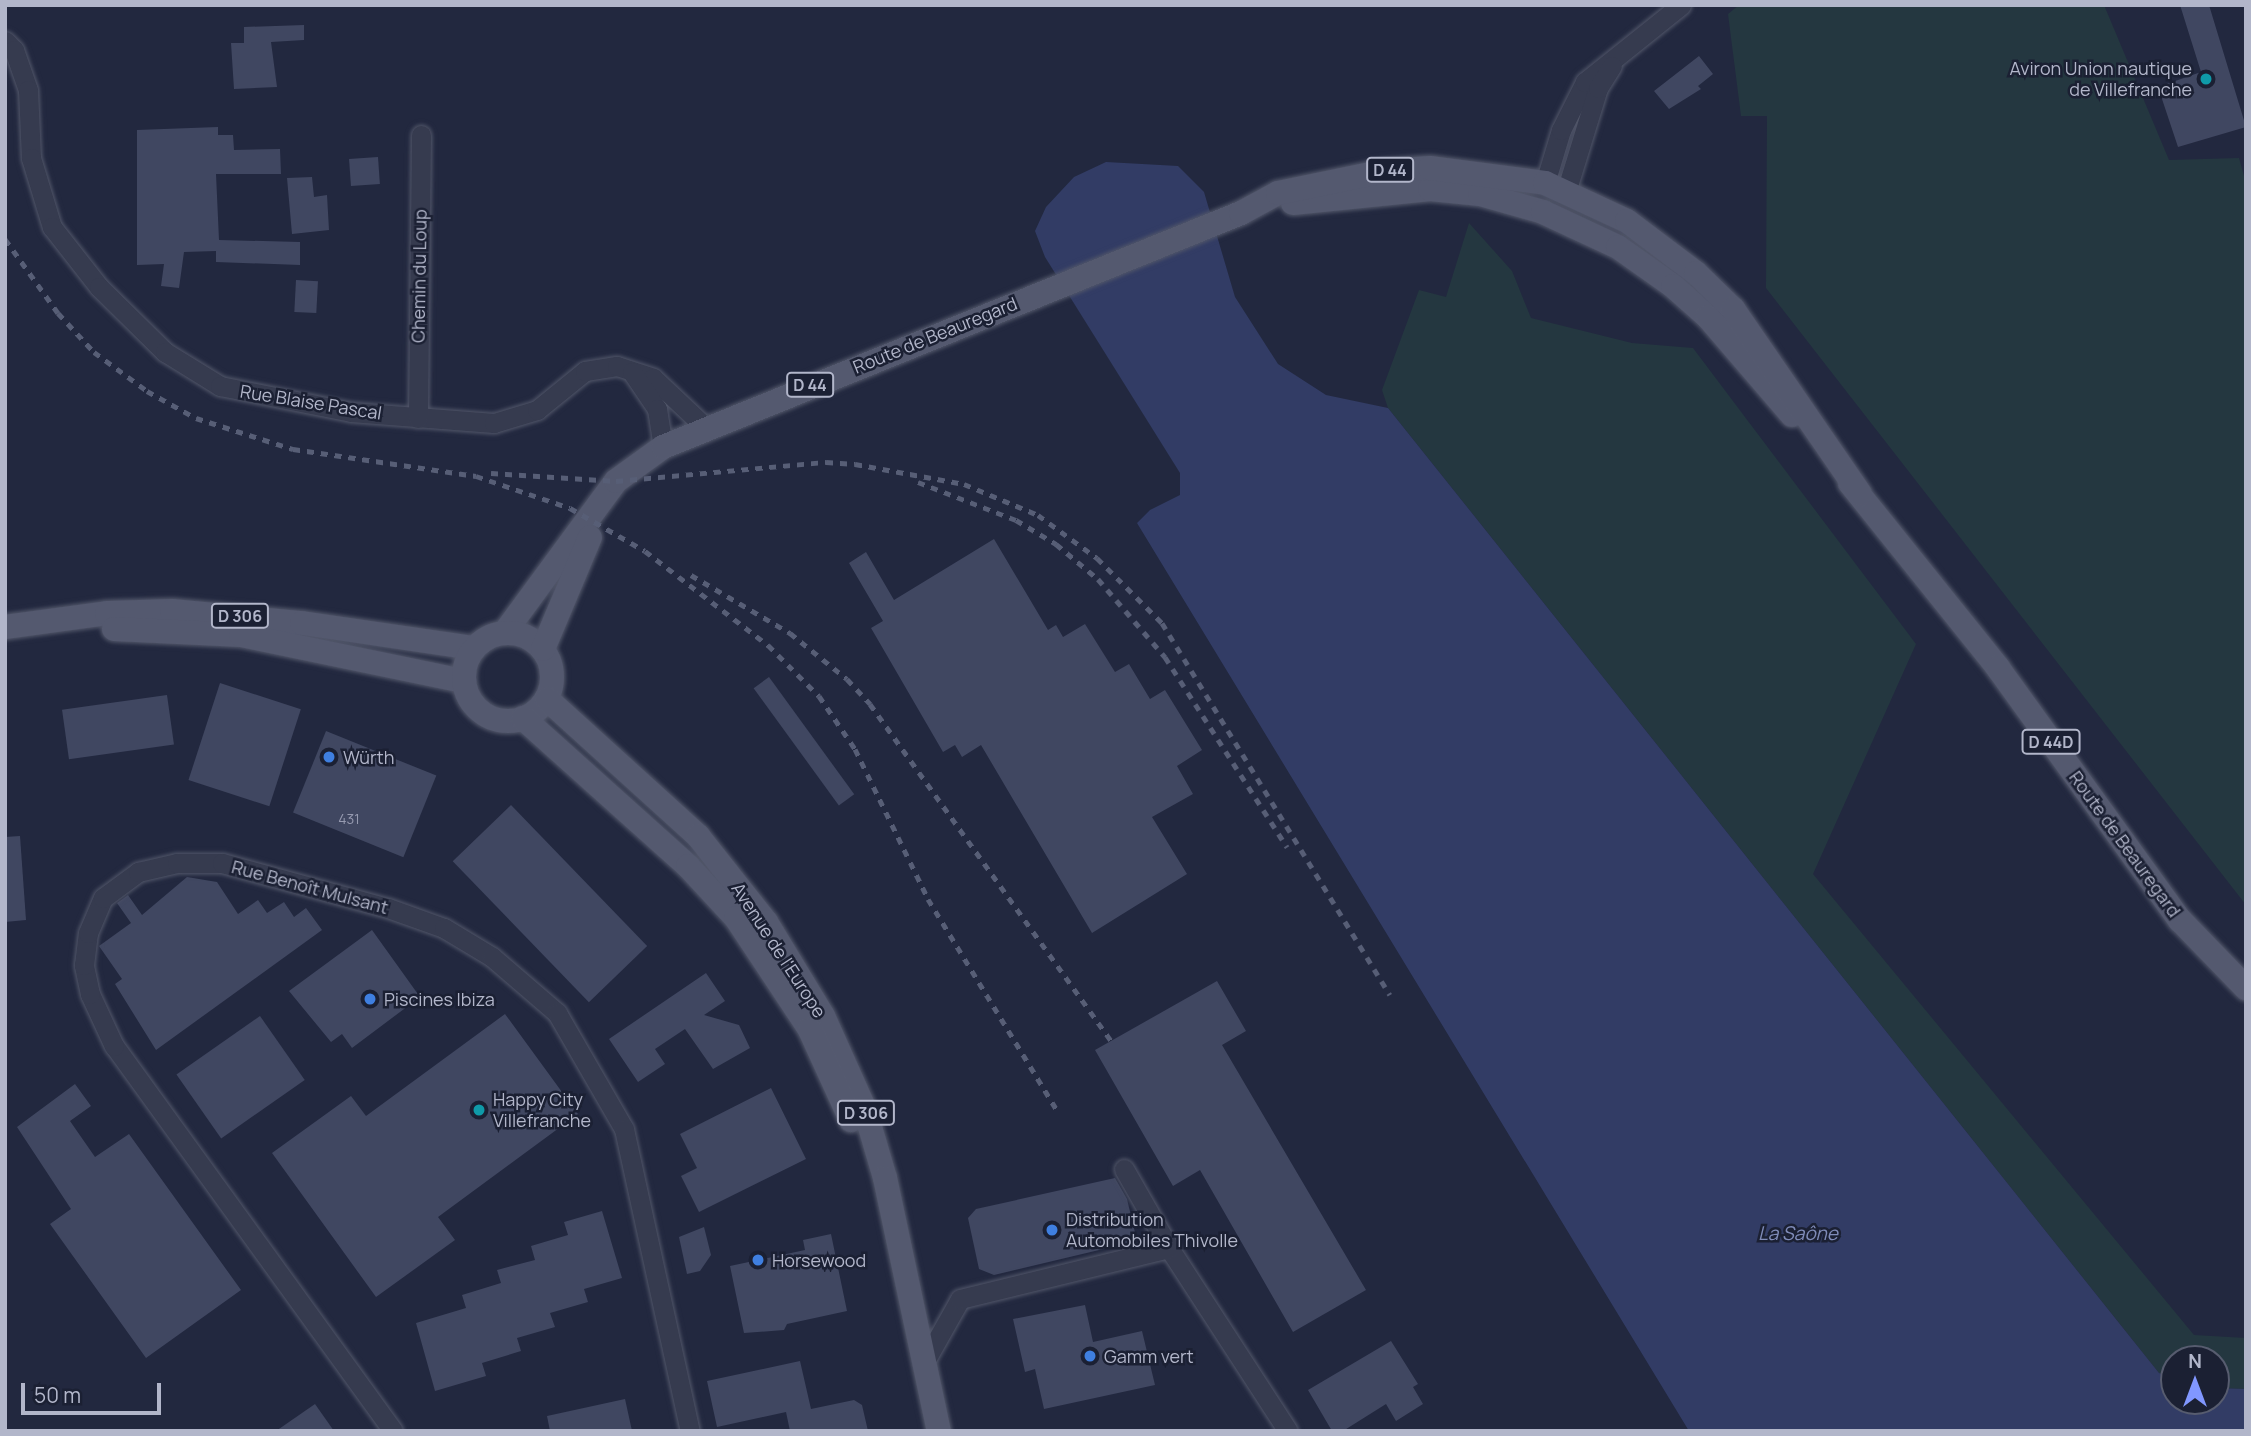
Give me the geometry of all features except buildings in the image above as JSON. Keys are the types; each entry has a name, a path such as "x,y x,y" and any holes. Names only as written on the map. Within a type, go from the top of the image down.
{"main road":[{"name":"Route de Beauregard","path":"505,632 606,497 638,461 705,426 1241,213 1278,192 1385,170 1430,168 1556,187"},
{"path":"1543,212 1556,187"},
{"name":"D 44D","path":"1556,187 1627,221 1696,273 1733,309 1860,494"},
{"name":"Route de Beauregard","path":"1241,213 1313,199 1430,189 1480,194 1543,212"},
{"name":"D 44D","path":"1543,212 1618,247 1693,303 1860,494"},
{"name":"Route de Beauregard","path":"1860,494 1997,668 2180,920 2246,988"},
{"name":"Route de Beauregard","path":"543,649 606,497"},
{"name":"D 306","path":"5,627 107,613 172,611 302,623 474,648"},
{"name":"D 306","path":"5,640 110,629 190,630 241,635 464,681"},
{"path":"505,632 526,636 543,649 553,673 547,699 523,719 496,719 484,714 474,705 464,681 474,648 505,632"},
{"name":"Avenue de l'Europe","path":"547,699 698,836 766,922 823,1016 869,1121 939,1431"},
{"name":"Avenue de l'Europe","path":"523,719 688,866 760,950 810,1030 849,1115 869,1174 925,1431"}],"street":[{"path":"1556,187 1598,88 1620,53 1681,5"},
{"name":"Rue Blaise Pascal","path":"5,41 14,50 28,90 31,158 52,227 99,287 165,352 220,386 337,410 418,418 504,422 537,410 592,369 617,366 653,378 705,426"},
{"name":"Chemin du Loup","path":"418,418 421,135"},
{"path":"632,372 657,409 663,447"},
{"name":"Rue Benoît Mulsant","path":"393,1431 114,1046 90,994 84,965 88,933 103,898 138,872 177,863 222,863 388,908 444,928 492,957 557,1013 624,1129 690,1431"},
{"path":"1124,1168 1169,1248 1288,1431"},
{"path":"924,1363 960,1299 1169,1248"}],"shaded area":[{"path":"1739,5 2104,5 2169,160 2239,158 2246,183 2246,905 1766,288 1767,116 1741,116 1728,14"},
{"path":"1469,223 1512,271 1531,318 1632,343 1693,348 1916,644 1813,874 2194,1335 2246,1338 2246,1389 2230,1388 2230,1345 2160,1345 2159,1373 1388,408 1382,390 1419,290 1446,297"}],"water":[{"name":"La Saône","path":"1106,162 1178,166 1204,192 1235,297 1278,364 1326,395 1388,408 2160,1373 2160,1415 2230,1415 2230,1388 2246,1389 2246,1431 1689,1431 1137,523 1150,510 1180,495 1180,473 1045,257 1035,231 1046,207 1074,177"}],"railway":[{"path":"5,239 58,313 94,352 147,391 196,418 293,449 476,476 570,508 645,551 768,645 819,696 855,749 928,899 1058,1112"},
{"path":"491,473 616,481 826,462 855,464 964,484 1038,515 1097,558 1162,623 1390,995"},
{"path":"918,482 1016,520 1056,544 1098,579 1165,657 1287,847"},
{"path":"691,575 790,633 847,679 870,704 1111,1041"}],"place":[{"name":"Aviron Union nautique de Villefranche","path":"2206,79"},
{"name":"Würth","path":"329,757"},
{"name":"Piscines Ibiza","path":"370,999"},
{"name":"Happy City Villefranche","path":"479,1110"},
{"name":"Distribution Automobiles Thivolle","path":"1052,1230"},
{"name":"Horsewood","path":"758,1260"},
{"name":"Gamm vert","path":"1090,1356"}]}
